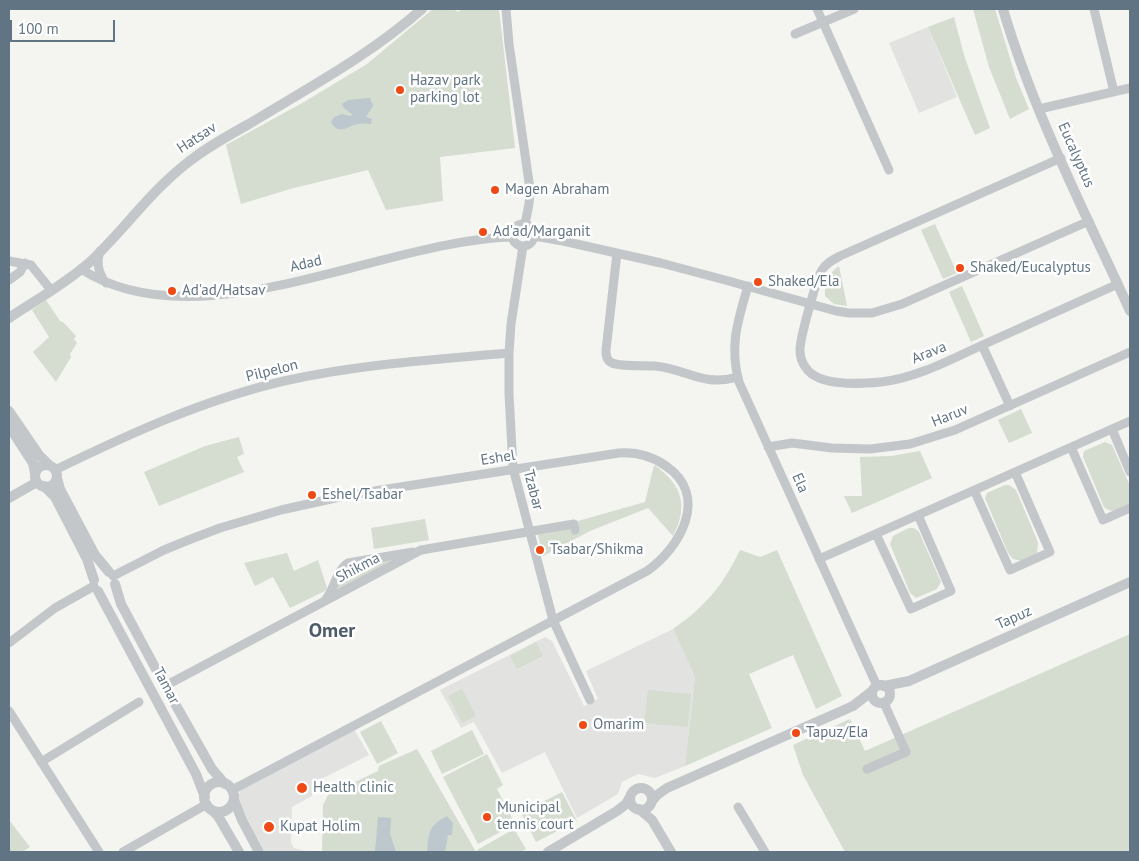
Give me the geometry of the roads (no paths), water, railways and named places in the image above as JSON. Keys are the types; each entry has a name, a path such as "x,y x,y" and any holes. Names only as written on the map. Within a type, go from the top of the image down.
{"street":[{"name":"Hatsav","path":"9,318 81,269 100,252 149,197 182,166 205,150 360,56 395,32 422,9"},
{"path":"506,9 508,38 530,189 529,210 525,224"},
{"path":"817,9 889,170"},
{"path":"795,34 854,9"},
{"name":"Eucalyptus","path":"1003,9 1019,58 1039,109 1130,311"},
{"path":"1094,9 1114,92"},
{"path":"1039,109 1130,88"},
{"name":"Arava","path":"1061,158 827,264 821,272 801,341 801,355 805,368 822,379 858,383 895,380 934,367 1118,284"},
{"path":"534,236 617,253 748,286 811,305 861,314 882,311 902,304 1089,221"},
{"path":"525,224 532,229 534,236 531,243 523,246 515,243 512,233 515,227 525,224"},
{"name":"Adad","path":"81,269 106,283 129,291 149,295 223,294 278,285 445,245 489,238 512,237"},
{"name":"Tzabar","path":"523,246 511,324 509,353 513,469 554,621 590,700"},
{"path":"100,252 98,265 100,274 106,283"},
{"path":"617,253 606,350 609,361 618,364 664,367 706,380 721,381 738,377"},
{"path":"9,261 33,266 51,290"},
{"path":"9,280 21,271 25,263"},
{"name":"Ela","path":"748,286 737,322 734,343 734,362 738,377 877,688"},
{"path":"982,345 1010,406"},
{"name":"Haruv","path":"768,447 792,443 832,448 870,449 910,444 955,430 1130,352"},
{"name":"Pilpelon","path":"54,471 156,423 208,403 262,386 355,368 509,353"},
{"name":"Tamar","path":"9,411 39,455 54,471 61,491 95,555 112,577 121,604 165,686 212,769 230,791 242,820 259,852"},
{"path":"819,559 1130,420"},
{"name":"Tamar","path":"9,426 33,463 39,480 52,493 64,514 88,559 95,585 196,774 208,803 218,816 239,852"},
{"path":"1112,429 1130,472"},
{"path":"1071,447 1103,520 1130,508"},
{"name":"Eshel","path":"112,577 164,550 250,518 349,496 611,454 636,453 654,459 678,476 686,492 688,509 683,529 676,542 661,560 640,576 230,791"},
{"path":"9,498 39,480 42,466 54,471 52,485 39,480"},
{"path":"974,490 1010,570 1050,552 1015,472"},
{"path":"876,534 911,610 951,591 918,515"},
{"name":"Shikma","path":"165,686 421,550 530,533 574,524 575,530"},
{"path":"322,602 333,588 341,569 348,563 421,550"},
{"path":"100,572 112,577 109,592 104,593 95,585 95,576 100,572"},
{"name":"Tapuz","path":"651,802 659,793 670,787 853,706 884,701 909,681 1130,582"},
{"path":"9,643 55,608 95,585"},
{"name":"Tapuz","path":"853,706 877,688 909,681"},
{"path":"867,769 906,752 884,701 889,691 877,688 872,698 884,701"},
{"path":"41,762 139,702"},
{"path":"9,711 99,852"},
{"path":"216,783 230,791 232,805 225,810 219,812 208,803 206,791 211,785 216,783"},
{"name":"Tapuz","path":"646,789 670,787"},
{"path":"548,852 617,812 626,804 635,790 641,788 646,789 651,794 652,820"},
{"path":"630,797 632,805 652,820 671,852"},
{"path":"617,812 629,809 645,809 651,802"},
{"path":"123,852 208,803"},
{"path":"738,807 765,852"}],"place":[{"name":"Hazav park parking lot","path":"400,90"},
{"name":"Magen Abraham","path":"495,190"},
{"name":"Ad'ad/Marganit","path":"483,232"},
{"name":"Shaked/Eucalyptus","path":"960,268"},
{"name":"Shaked/Ela","path":"758,282"},
{"name":"Ad'ad/Hatsav","path":"172,291"},
{"name":"Eshel/Tsabar","path":"312,495"},
{"name":"Tsabar/Shikma","path":"540,550"},
{"name":"Omarim","path":"583,725"},
{"name":"Tapuz/Ela","path":"796,733"},
{"name":"Health clinic","path":"302,788"},
{"name":"Municipal tennis court","path":"487,817"},
{"name":"Kupat Holim","path":"269,827"}],"district":[{"name":"Omer","path":"332,631"}]}
